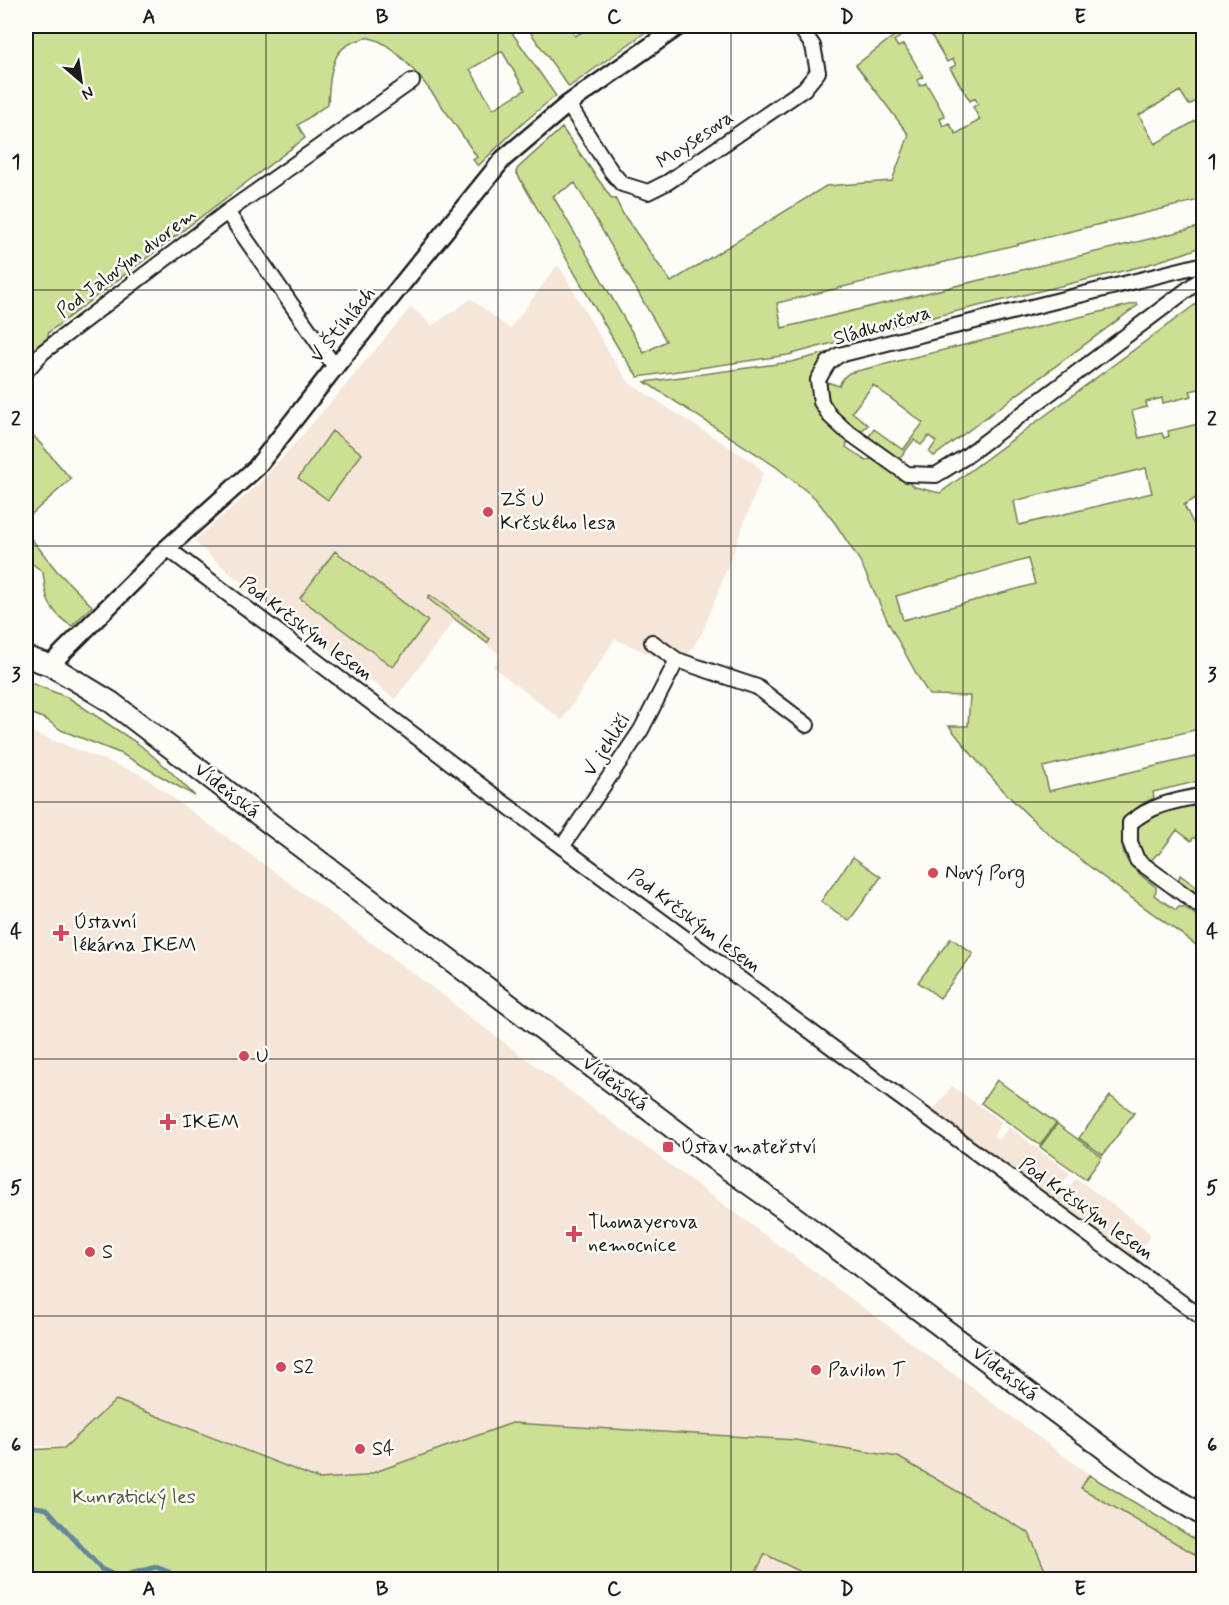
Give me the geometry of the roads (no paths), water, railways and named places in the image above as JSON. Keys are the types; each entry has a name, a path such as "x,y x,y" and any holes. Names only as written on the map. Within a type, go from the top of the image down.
{"main road":[{"name":"Vídeňská","path":"26,657 50,665 111,702 714,1160 780,1206 1154,1486 1203,1516"}],"street":[{"name":"V Štíhlách","path":"50,665 167,548 256,468 503,159 568,104 679,26"},
{"name":"Moysesova","path":"568,104 611,171 622,184 648,192 668,182 804,89 818,72 813,46 799,26"},
{"name":"Pod Jalovým dvorem","path":"26,371 44,352 227,212 412,81"},
{"name":"Pod Jalovým dvorem","path":"227,212 335,367"},
{"name":"Sládkovičova","path":"1203,264 840,355 828,363 818,380 821,402 830,416 844,429 907,474 936,475 965,457 1203,278"},
{"name":"Pod Krčským lesem","path":"167,548 562,847 1203,1319"},
{"path":"652,642 677,660 757,687 807,725"},
{"name":"V jehličí","path":"562,847 641,730 677,660"},
{"path":"1203,795 1162,804 1143,812 1130,823 1130,842 1137,860 1203,909"}],"waterway":[{"path":"26,1505 47,1509 101,1569 119,1577 156,1567 169,1572 175,1580"}],"place":[{"name":"ZŠ U Krčského lesa","path":"488,512"},
{"name":"Nový Porg","path":"933,873"},
{"name":"Ústavní lékárna IKEM","path":"61,933"},
{"name":"U","path":"244,1056"},
{"name":"IKEM","path":"168,1122"},
{"name":"Ústav mateřství","path":"668,1147"},
{"name":"Thomayerova nemocnice","path":"574,1234"},
{"name":"S","path":"90,1252"},
{"name":"S2","path":"281,1367"},
{"name":"Pavilon T","path":"816,1370"},
{"name":"S4","path":"360,1449"}],"park label":[{"name":"Kunratický les","path":"134,1497"}]}
